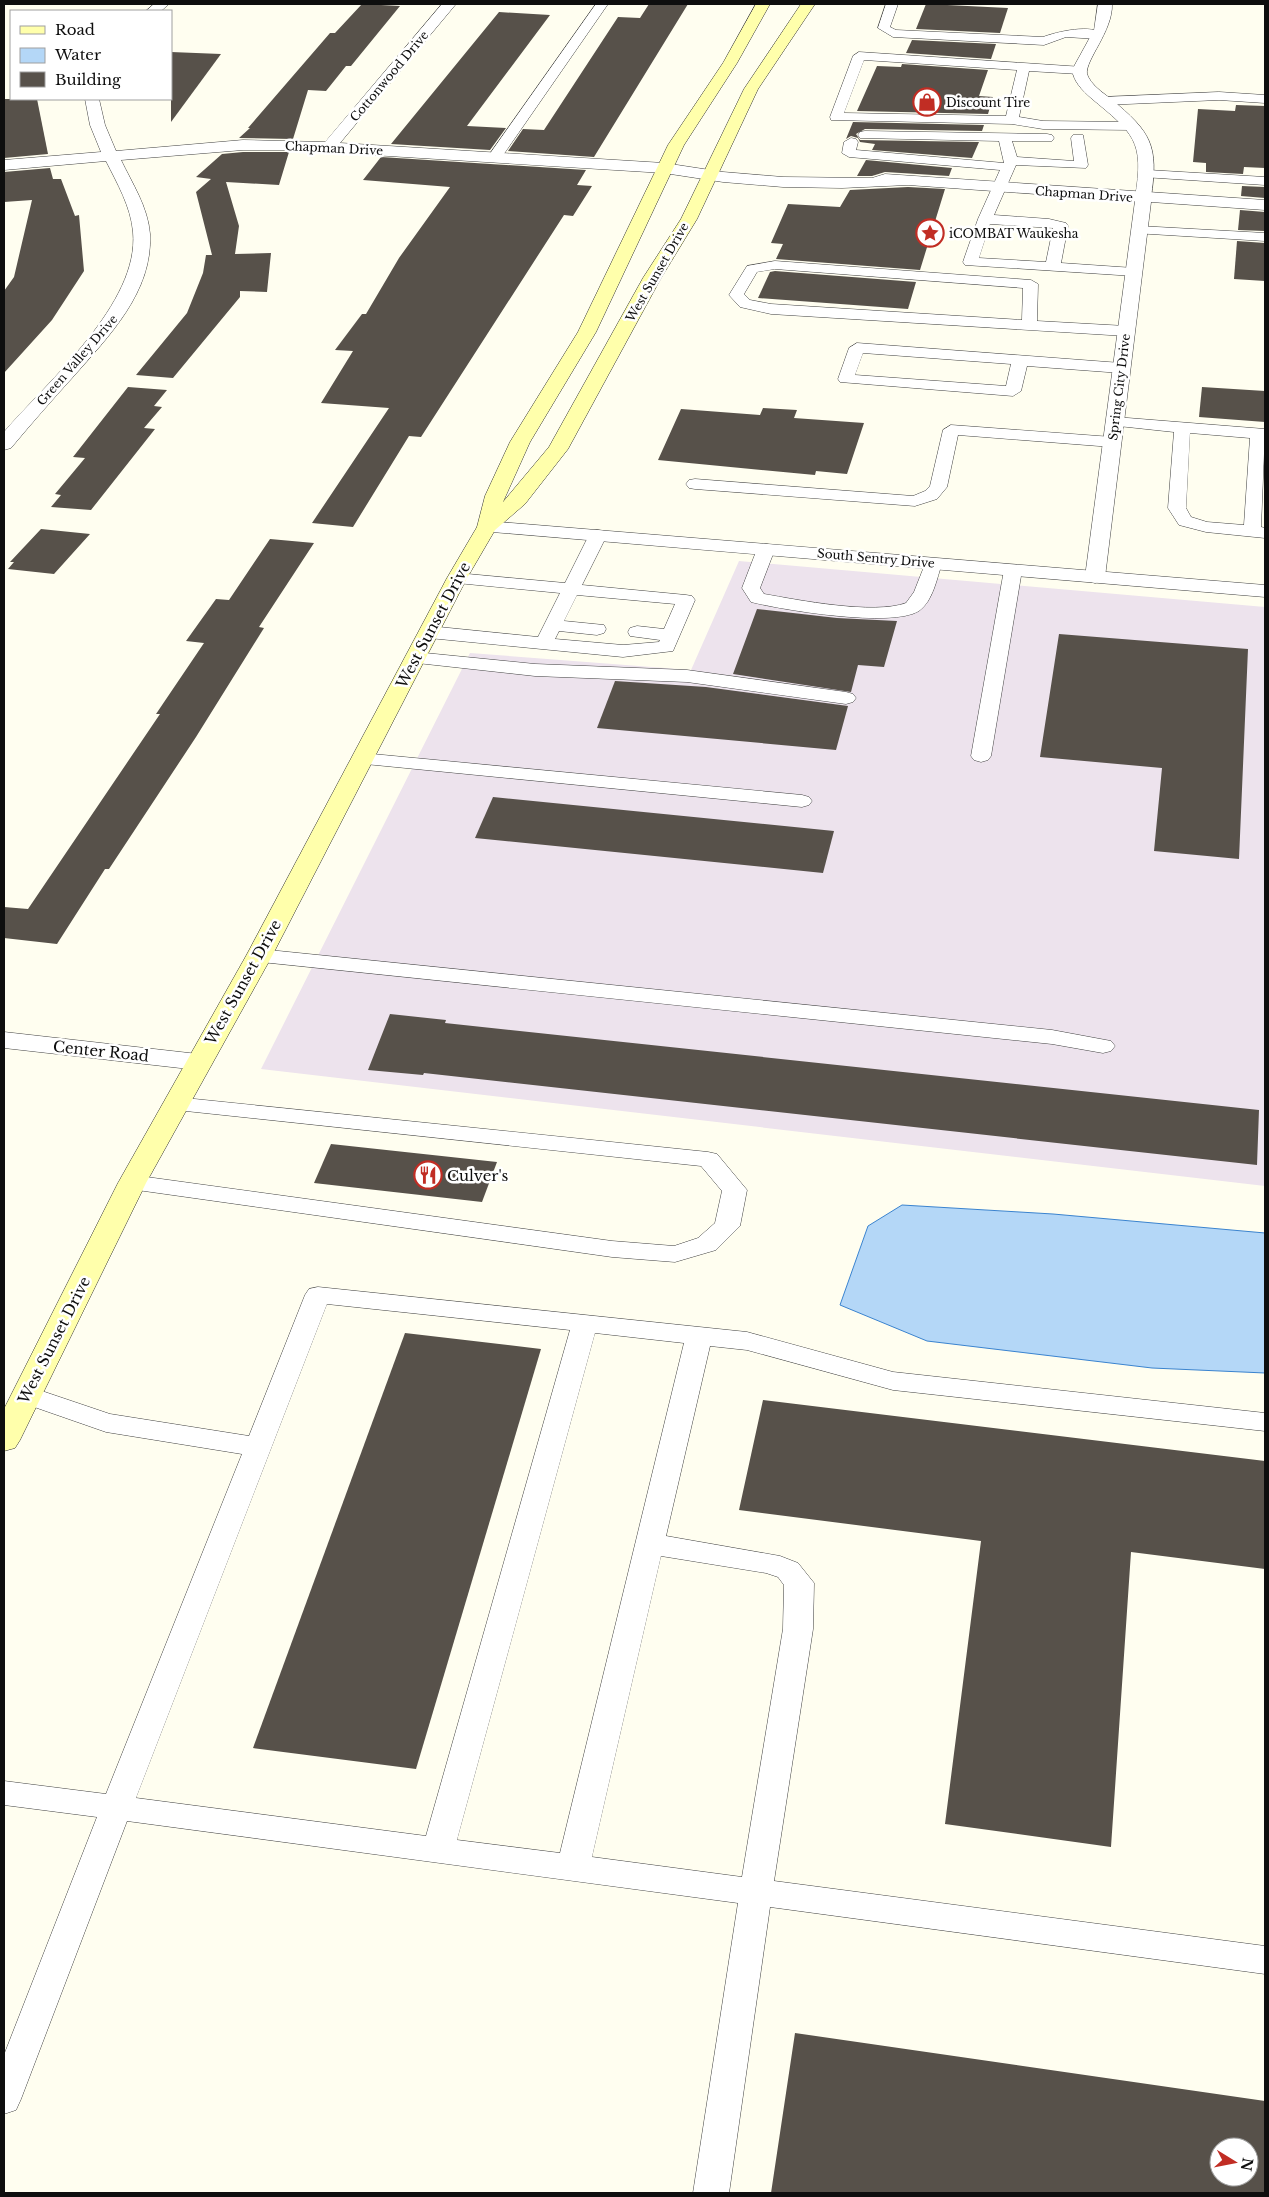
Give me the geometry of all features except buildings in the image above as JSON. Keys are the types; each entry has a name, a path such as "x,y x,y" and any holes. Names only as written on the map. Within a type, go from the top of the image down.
{"main road":[{"name":"West Sunset Drive","path":"5,1436 132,1183 259,956 457,578 487,527 495,496 520,442 587,332 676,145 730,63 774,15 808,4"},
{"name":"West Sunset Drive","path":"487,527 518,500 558,449 652,278 688,219 751,89 774,15"}],"street":[{"name":"Cottonwood Drive","path":"329,147 449,4"},
{"path":"1105,4 1105,16 1098,35 1079,70 1080,77 1089,88 1132,126 1142,138"},
{"name":"Green Valley Drive","path":"4,444 118,314 141,266 143,247 141,224 136,206 95,118 92,100"},
{"name":"Spring City Drive","path":"1095,577 1143,198 1148,174 1146,150 1142,138"},
{"name":"Chapman Drive","path":"4,166 244,145 329,147 712,170 847,184 902,182 1265,205"},
{"path":"4,420 24,421"},
{"name":"South Sentry Drive","path":"487,527 1265,591"},
{"name":"Center Road","path":"4,1040 198,1062"}],"lane":[{"path":"494,158 602,4"},
{"path":"892,4 884,28 893,33 1026,40 1044,40 1065,34 1098,35"},
{"path":"1079,70 859,56 836,117 1012,120 1043,125 1132,126"},
{"path":"1012,120 1024,66"},
{"path":"1104,101 1219,96 1265,99"},
{"path":"865,135 1142,138"},
{"path":"1004,137 1010,164 997,188 970,262 1134,272"},
{"path":"851,142 849,153 1010,164 1081,165 1078,138"},
{"path":"1148,174 1265,181"},
{"path":"985,219 1049,223 1061,226 1053,266"},
{"path":"1139,230 1265,237"},
{"path":"1029,326 1031,284 775,265 752,269 736,296 745,304 771,309 1029,326 1126,331"},
{"path":"1020,360 1013,391 846,379 857,348 888,350 1020,360 1122,368"},
{"path":"879,381 888,350"},
{"path":"1115,422 1262,434 1259,532 1206,527 1186,521 1181,515 1177,508 1182,428"},
{"path":"695,484 915,501 931,495 938,487 951,430 1112,442"},
{"path":"544,643 598,535"},
{"path":"766,549 751,588 757,598 840,609 886,612 911,609 922,597 933,563"},
{"path":"981,756 1002,624 1013,570"},
{"path":"429,632 623,651 666,647 686,600 457,578"},
{"path":"552,625 597,629"},
{"path":"636,632 671,635"},
{"path":"415,658 535,670 687,676 846,698"},
{"path":"362,759 802,801"},
{"path":"259,956 1052,1037 1103,1046"},
{"path":"132,1183 612,1249 675,1254 707,1244 727,1226 734,1190 708,1160 175,1104"},
{"path":"4,2099 116,1808 318,1295 747,1341 893,1382 1265,1422"},
{"path":"438,1850 585,1324"},
{"path":"573,1868 699,1336"},
{"path":"27,1395 106,1423 258,1447"},
{"path":"649,1544 770,1563 788,1570 799,1583 798,1629 711,2193"},
{"path":"4,1793 1265,1960"}],"shaded area":[{"path":"739,561 1265,607 1265,1186 261,1069 470,653 691,670"}],"water":[{"path":"902,1205 1053,1214 1265,1233 1265,1373 1152,1368 927,1341 840,1305 868,1226"}],"place":[{"name":"Discount Tire","path":"927,102"},
{"name":"iCOMBAT Waukesha","path":"930,233"},
{"name":"Culver's","path":"428,1175"}]}
